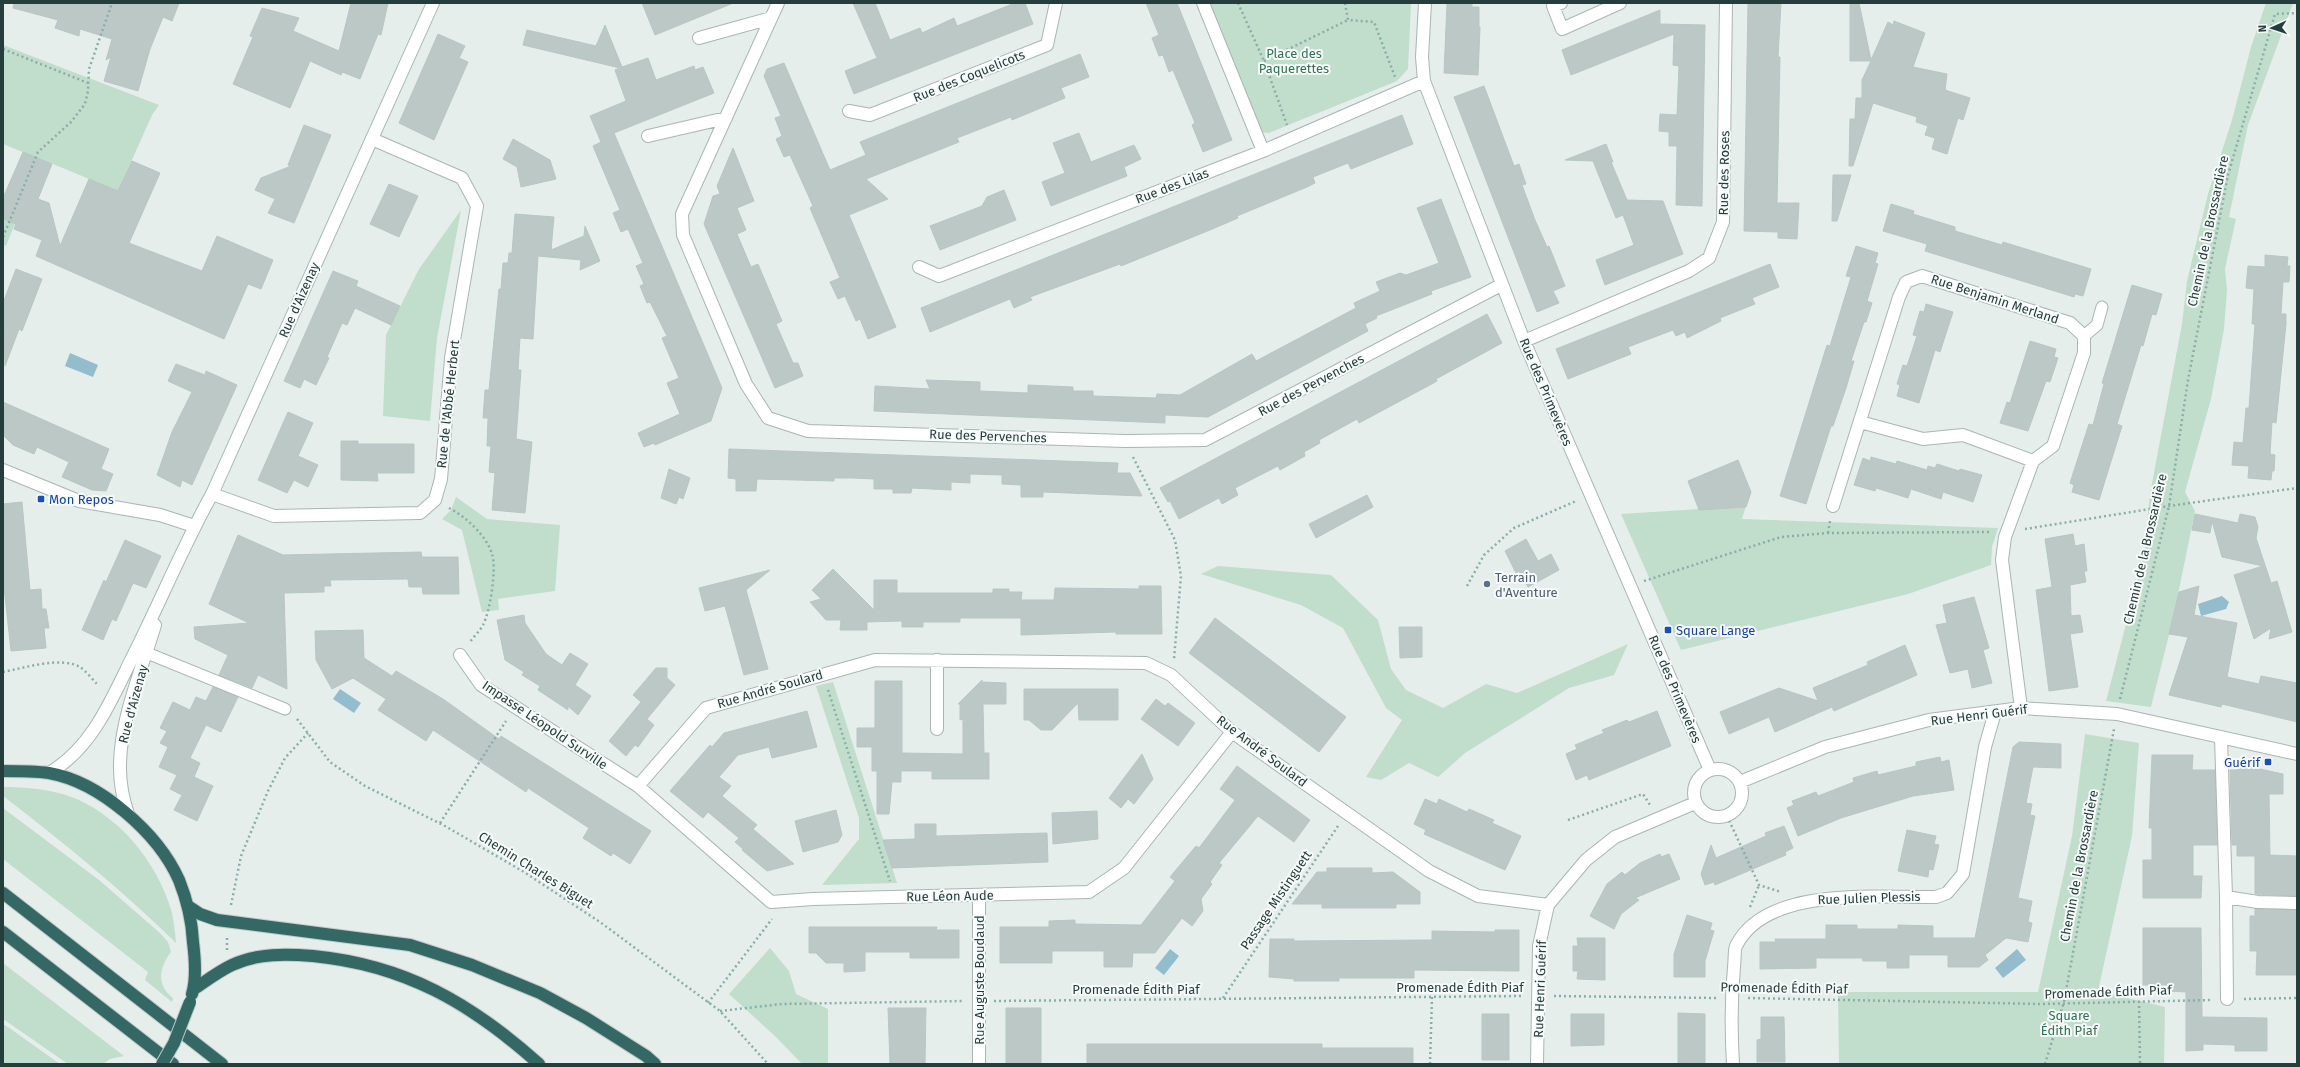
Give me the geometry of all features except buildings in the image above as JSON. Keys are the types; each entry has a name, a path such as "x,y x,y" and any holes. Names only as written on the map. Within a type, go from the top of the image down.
{"highway":[{"path":"3,771 49,773 94,789 128,814 163,855 178,879 188,906 194,954 194,989 174,1043 162,1064"},
{"path":"3,893 222,1064"},
{"path":"188,906 200,914 229,922 410,945 472,965 540,993 592,1023 655,1064"},
{"path":"3,932 173,1064"},
{"path":"194,989 232,965 266,956 300,955 333,958 398,973 433,988 468,1008 539,1064"}],"street":[{"name":"Rue d'Aizenay","path":"49,773 71,759 93,730 110,702 163,596 194,526 212,494 433,3"},
{"name":"Rue des Pervenches","path":"778,3 682,214 683,235 746,384 768,418 808,431 1125,441 1205,440 1501,285"},
{"name":"Rue des Coquelicots","path":"849,111 870,115 1047,45 1056,3"},
{"path":"1203,3 1263,151"},
{"name":"Rue des Primevères","path":"1425,3 1422,57 1424,81 1501,285 1524,341 1710,770"},
{"path":"1561,3 1553,6 1562,29 1620,3"},
{"name":"Rue des Roses","path":"1524,341 1689,271 1709,258 1723,222 1726,3"},
{"path":"699,38 771,18"},
{"name":"Rue des Lilas","path":"919,267 939,276 1263,151 1424,81"},
{"path":"648,136 726,118"},
{"name":"Rue de l'Abbé Herbert","path":"372,139 462,178 477,206 451,358 441,478 435,500"},
{"name":"Rue Benjamin Merland","path":"1833,506 1899,297 1906,282 1922,276 2070,323 2084,336"},
{"path":"2021,708 2002,560 2005,537 2033,461 2053,446 2084,353 2084,336"},
{"path":"1860,422 1923,439 1963,435 2033,461"},
{"path":"3,470 79,501 160,515 194,526"},
{"path":"212,494 274,516 420,513 435,500"},
{"name":"Rue d'Aizenay","path":"128,814 120,783 120,756 125,726 163,596"},
{"name":"Impasse Léopold Surville","path":"460,655 482,685 638,786"},
{"name":"Rue André Soulard","path":"638,786 706,708 875,660 1146,663 1171,675 1232,732 1429,871 1478,896 1548,906"},
{"path":"937,660 937,729"},
{"name":"Rue Henri Guérif","path":"1740,782 1824,747 1929,720 2021,708 2117,714 2297,754"},
{"name":"Rue Julien Plessis","path":"1733,1064 1732,998 1736,947 1751,924 1789,905 1818,899 1936,897 1947,893 1963,874 1985,747 1995,712"},
{"name":"Rue Léon Aude","path":"638,786 771,902 813,899 979,896 1089,892 1124,868 1232,732"},
{"path":"2221,737 2226,897 2226,999"},
{"path":"1724,769 1730,772 1740,782 1742,798 1734,812 1727,816 1719,818 1705,814 1695,803 1693,795 1697,780 1710,770 1724,769"},
{"name":"Rue Henri Guérif","path":"1537,1064 1539,946 1548,906 1586,860 1609,842 1695,803"},
{"name":"Rue Auguste Boudaud","path":"979,896 979,1064"},
{"path":"2226,897 2258,902 2297,903"}],"lane":[{"path":"2084,336 2096,324 2102,307"},
{"path":"147,654 285,709"}],"path":[{"path":"3,237 38,152 71,122 85,104 88,91 89,69 112,3"},
{"path":"1238,3 1264,61 1292,138"},
{"path":"1345,3 1348,20"},
{"name":"Chemin de la Brossardière","path":"2045,1064 2064,1002 2122,685 2169,506 2190,372 2228,175 2275,14 2297,13"},
{"path":"1264,61 1348,20 1374,22 1400,92"},
{"path":"3,49 88,83"},
{"path":"1125,441 1175,540 1181,576 1175,652 1171,675"},
{"path":"1631,586 1780,537 1828,533 1993,532 2005,537 2029,528 2297,488"},
{"path":"1467,586 1484,555 1514,528 1591,495"},
{"path":"435,500 456,512 484,537 493,555 492,580 483,624 460,655"},
{"path":"3,672 59,662 71,663 81,668 98,685"},
{"path":"823,674 896,897"},
{"path":"440,824 515,707"},
{"name":"Chemin Charles Biguet","path":"285,709 299,720 330,762 365,786 440,824 524,872 600,922 720,1011 768,1064"},
{"path":"232,965 226,947 240,856 285,758 308,733"},
{"path":"1568,820 1643,794 1653,809 1666,815"},
{"name":"Passage Mistinguett","path":"1223,999 1347,813"},
{"path":"1727,816 1759,885 1785,894 1789,905"},
{"path":"708,1003 785,902"},
{"name":"Promenade Édith Piaf","path":"720,1011 782,1004 1538,996 2040,1004 2064,1002 2297,998"},
{"path":"1430,1064 1432,997"},
{"path":"2139,1001 2140,1064"}],"green space":[{"name":"Place des Paquerettes","path":"1209,3 1411,3 1408,69 1397,81 1269,133 1260,132"},
{"path":"2266,3 2293,3 2248,125 2229,217 2236,219 2225,269 2227,290 2224,329 2211,399 2185,492 2195,511 2173,619 2151,707 2106,701 2144,555 2150,494 2182,324 2187,281 2208,194 2232,120 2251,47"},
{"path":"3,45 159,105 152,115 118,191 41,159 6,246 3,244 3,224 30,155 3,144"},
{"path":"461,210 437,338 430,421 383,416 386,335 419,269"},
{"path":"456,497 487,519 560,525 555,591 498,599 499,610 482,612 462,530 442,519 451,510"},
{"path":"1746,506 1742,519 1998,528 1992,547 1991,565 1908,594 1681,650 1621,514"},
{"path":"1218,566 1331,575 1378,620 1391,669 1406,690 1443,708 1486,684 1517,693 1628,644 1614,675 1569,688 1465,753 1438,777 1409,763 1381,780 1366,777 1402,720 1386,708 1343,628 1301,605 1201,574"},
{"path":"833,682 897,883 822,885 859,839 859,818 816,686"},
{"name":"Square Édith Piaf","path":"2085,734 2139,743 2132,836 2098,991 2165,1007 2164,1064 1839,1064 1838,992 2038,992 2072,836"},
{"path":"3,787 19,787 51,791 66,795 85,803 102,813 118,826 133,841 157,875 166,894 172,913 176,943 135,904 92,867 3,796"},
{"path":"3,808 99,880 160,933 168,942 171,952 164,964 161,976 164,988 173,998 172,1002 145,980 148,972 3,859"},
{"path":"770,948 789,971 796,994 828,1009 828,1064 802,1064 776,1037 729,994"},
{"path":"3,963 124,1056 110,1059 103,1064 68,1064 3,1019"},
{"path":"3,1024 8,1027 60,1064 3,1064"}],"water":[{"path":"70,353 98,365 93,377 65,366"},
{"path":"2222,596 2229,602 2226,609 2201,616 2198,604"},
{"path":"340,689 361,703 354,713 333,699"},
{"path":"1170,949 1179,956 1164,975 1155,968"},
{"path":"2017,949 2026,960 2003,978 1995,968"}],"place":[{"name":"Mon Repos","path":"41,499"},
{"name":"Terrain d'Aventure","path":"1487,584"},
{"name":"Square Lange","path":"1668,630"},
{"name":"Guérif","path":"2268,762"}]}
